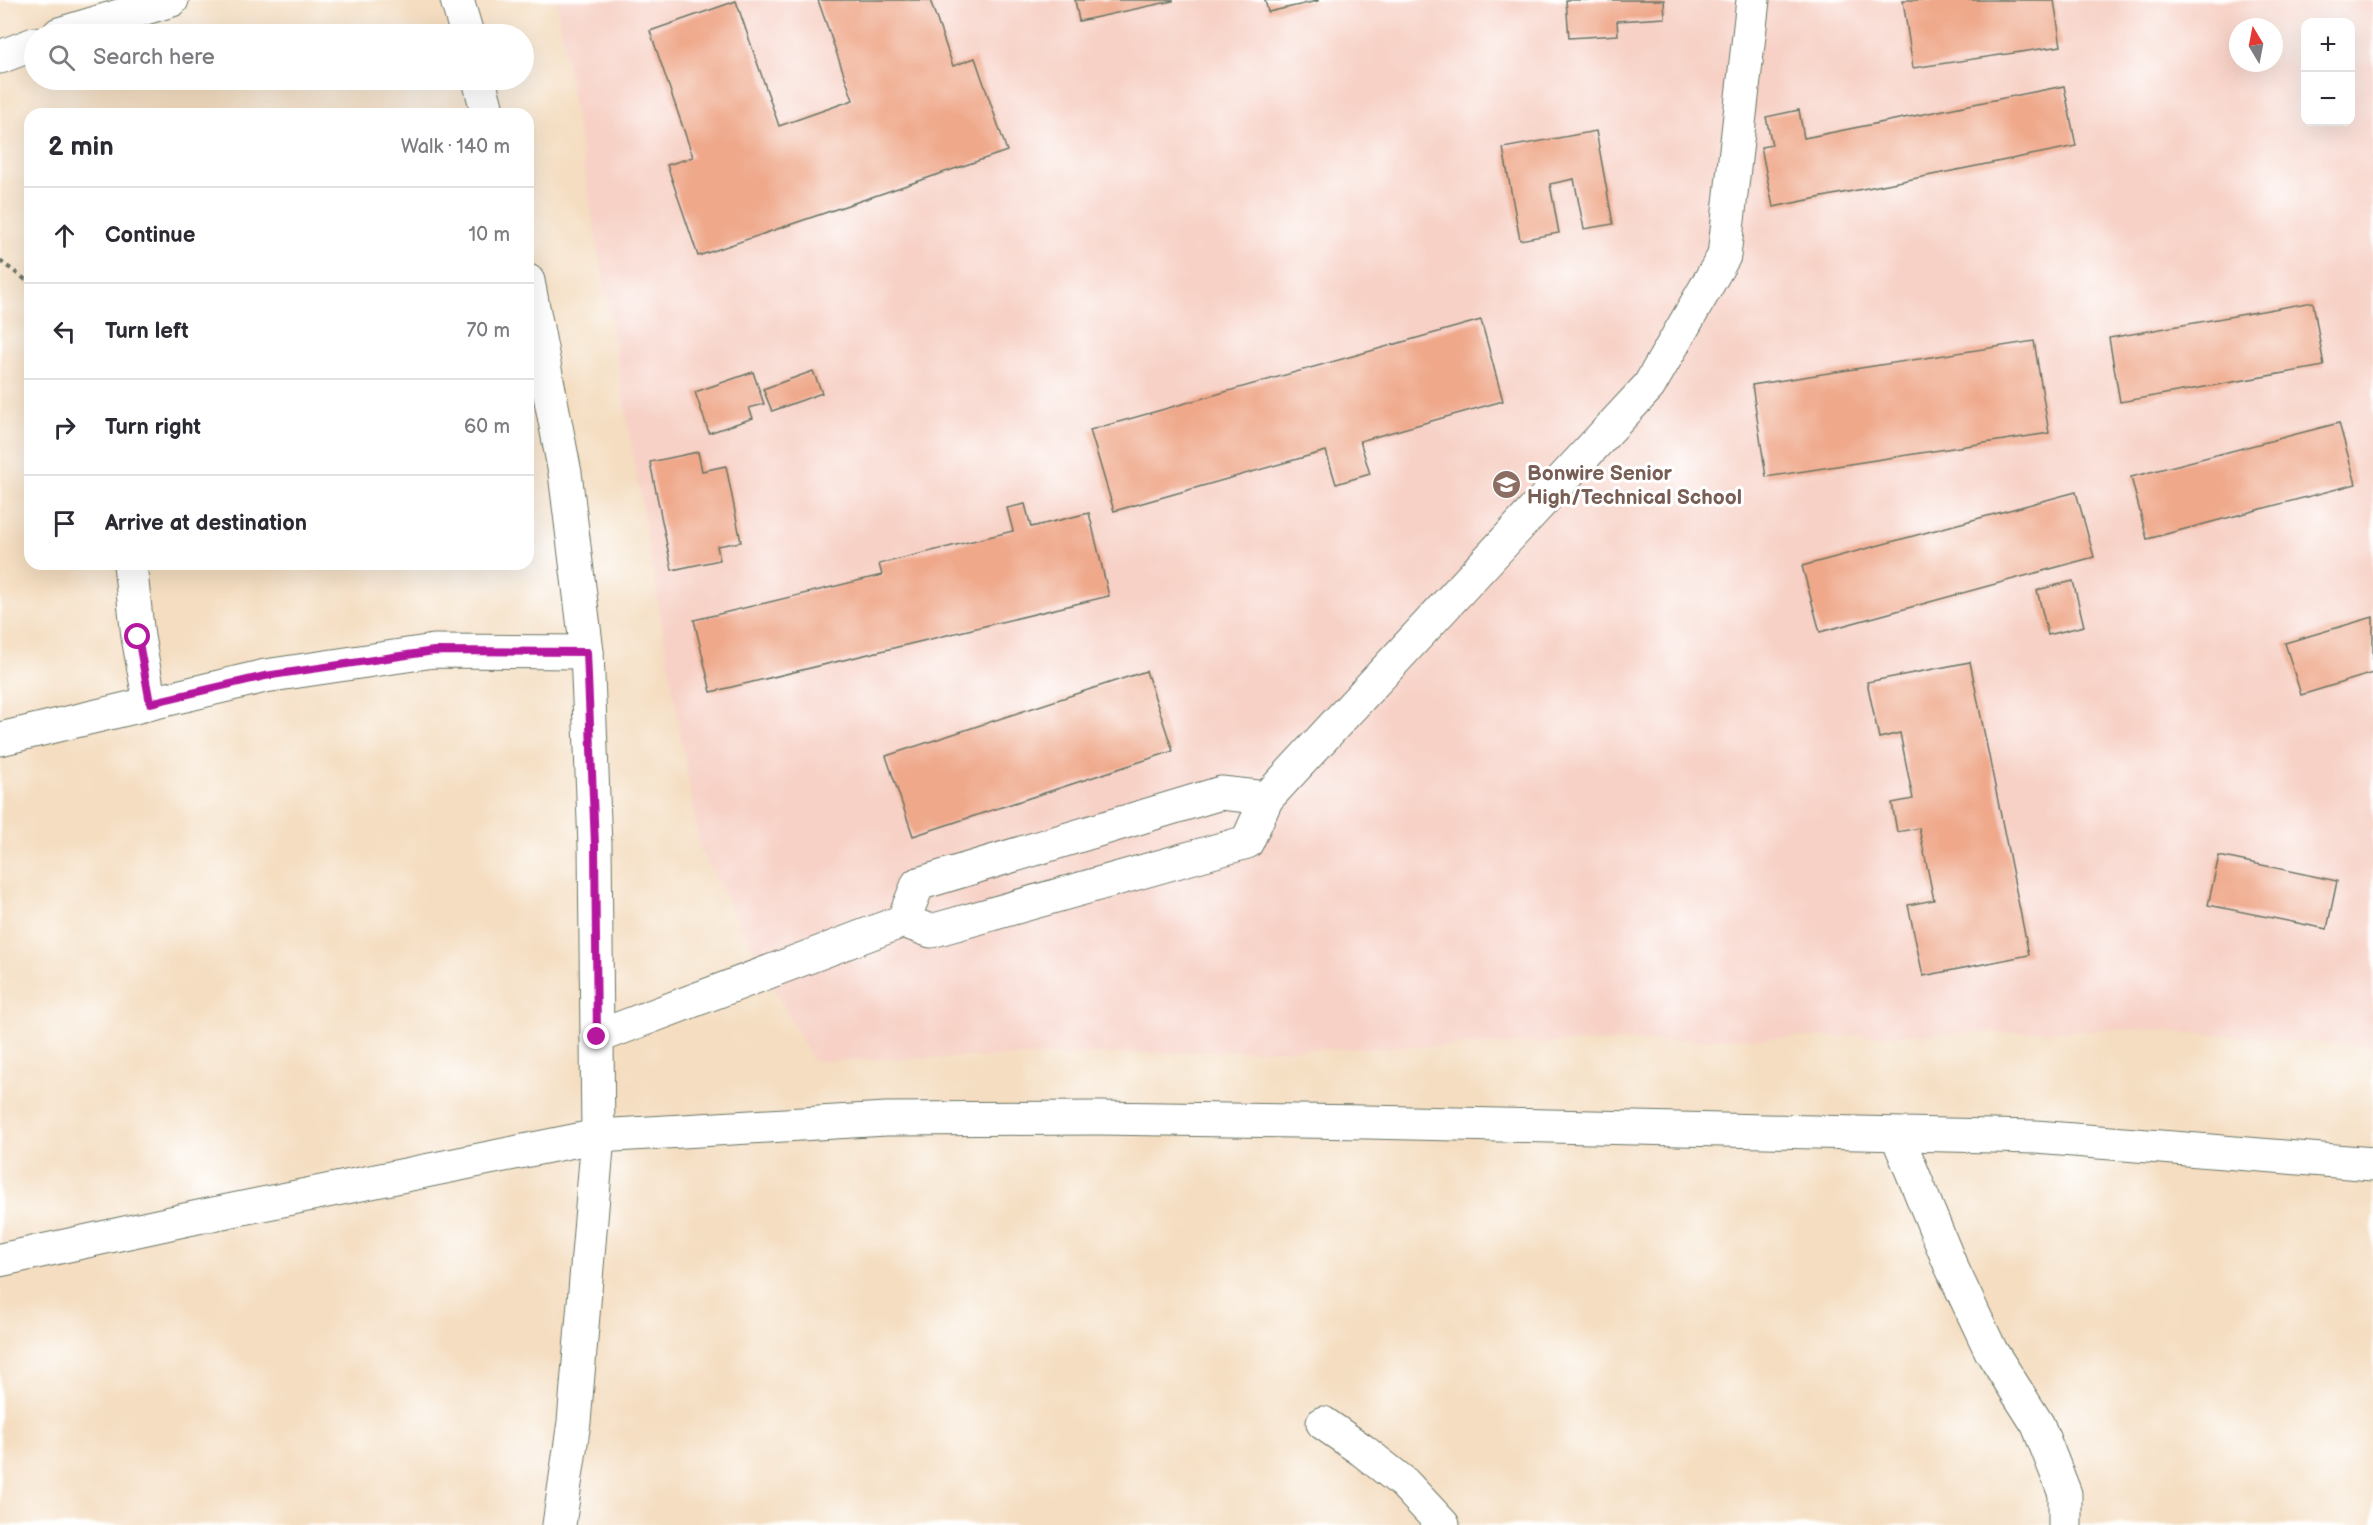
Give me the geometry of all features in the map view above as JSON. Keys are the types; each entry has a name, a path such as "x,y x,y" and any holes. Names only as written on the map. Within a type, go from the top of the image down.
{"street":[{"path":"92,24 172,0"},
{"path":"458,0 464,24"},
{"path":"597,1037 903,921 931,931 1247,842 1267,798 1649,386 1724,256 1753,0"},
{"path":"0,57 24,48"},
{"path":"482,90 486,108"},
{"path":"534,308 565,473 587,652 595,845 598,1136 574,1422 559,1525"},
{"path":"131,570 138,637 150,703"},
{"path":"0,740 265,676 434,651 587,652"},
{"path":"903,921 918,884 1221,793 1267,798"},
{"path":"0,1260 198,1217 598,1136 886,1119 1087,1118 1379,1122 2036,1137 2373,1164"},
{"path":"1897,1135 1950,1264 1991,1351 2038,1425 2065,1494 2065,1525"},
{"path":"1323,1423 1404,1483 1443,1525"}],"path":[{"path":"0,261 24,279"}],"shaded area":[{"name":"Bonwire Senior High/Technical School","path":"556,0 2373,0 2373,1047 2144,1029 813,1061 700,849"}],"building":[{"path":"818,0 930,0 953,66 975,58 1007,151 698,256 667,165 693,157 650,31 736,1 779,126 853,100"},
{"path":"1075,0 1173,0 1173,1 1079,21"},
{"path":"1265,0 1318,0 1318,1 1268,12"},
{"path":"1566,0 1664,0 1665,18 1617,21 1618,35 1569,38"},
{"path":"1903,0 2054,0 2061,46 1913,68"},
{"path":"2064,86 2076,146 1773,207 1761,147 1772,145 1766,117 1799,110 1804,138"},
{"path":"1596,131 1613,224 1584,229 1574,179 1550,184 1559,233 1520,240 1503,148"},
{"path":"2313,302 2324,366 2120,402 2109,338"},
{"path":"1481,320 1503,401 1360,441 1370,474 1336,484 1326,451 1114,511 1090,430"},
{"path":"2034,341 2049,433 1766,477 1752,385"},
{"path":"813,371 822,393 772,411 763,389"},
{"path":"753,372 764,404 749,408 753,418 709,433 695,392"},
{"path":"2339,423 2356,484 2147,539 2131,477"},
{"path":"698,452 702,471 726,466 741,542 717,546 720,560 672,570 650,462"},
{"path":"2076,492 2094,557 1820,632 1802,566"},
{"path":"1025,504 1031,527 1089,513 1109,596 711,692 694,620 882,575 879,564 1013,531 1007,508"},
{"path":"2073,581 2084,626 2048,635 2037,590"},
{"path":"2373,617 2373,673 2301,695 2285,643"},
{"path":"1970,662 2029,955 1923,976 1908,905 1934,900 1919,828 1897,832 1892,803 1913,799 1900,733 1879,738 1867,682"},
{"path":"1146,671 1173,751 913,836 886,756"},
{"path":"2219,856 2337,881 2327,929 2208,905"}],"place":[{"name":"Bonwire Senior High/Technical School","path":"1506,485"}],"route":[{"path":"138,637 150,703 265,676 434,651 587,652 595,845 597,1037"}]}
